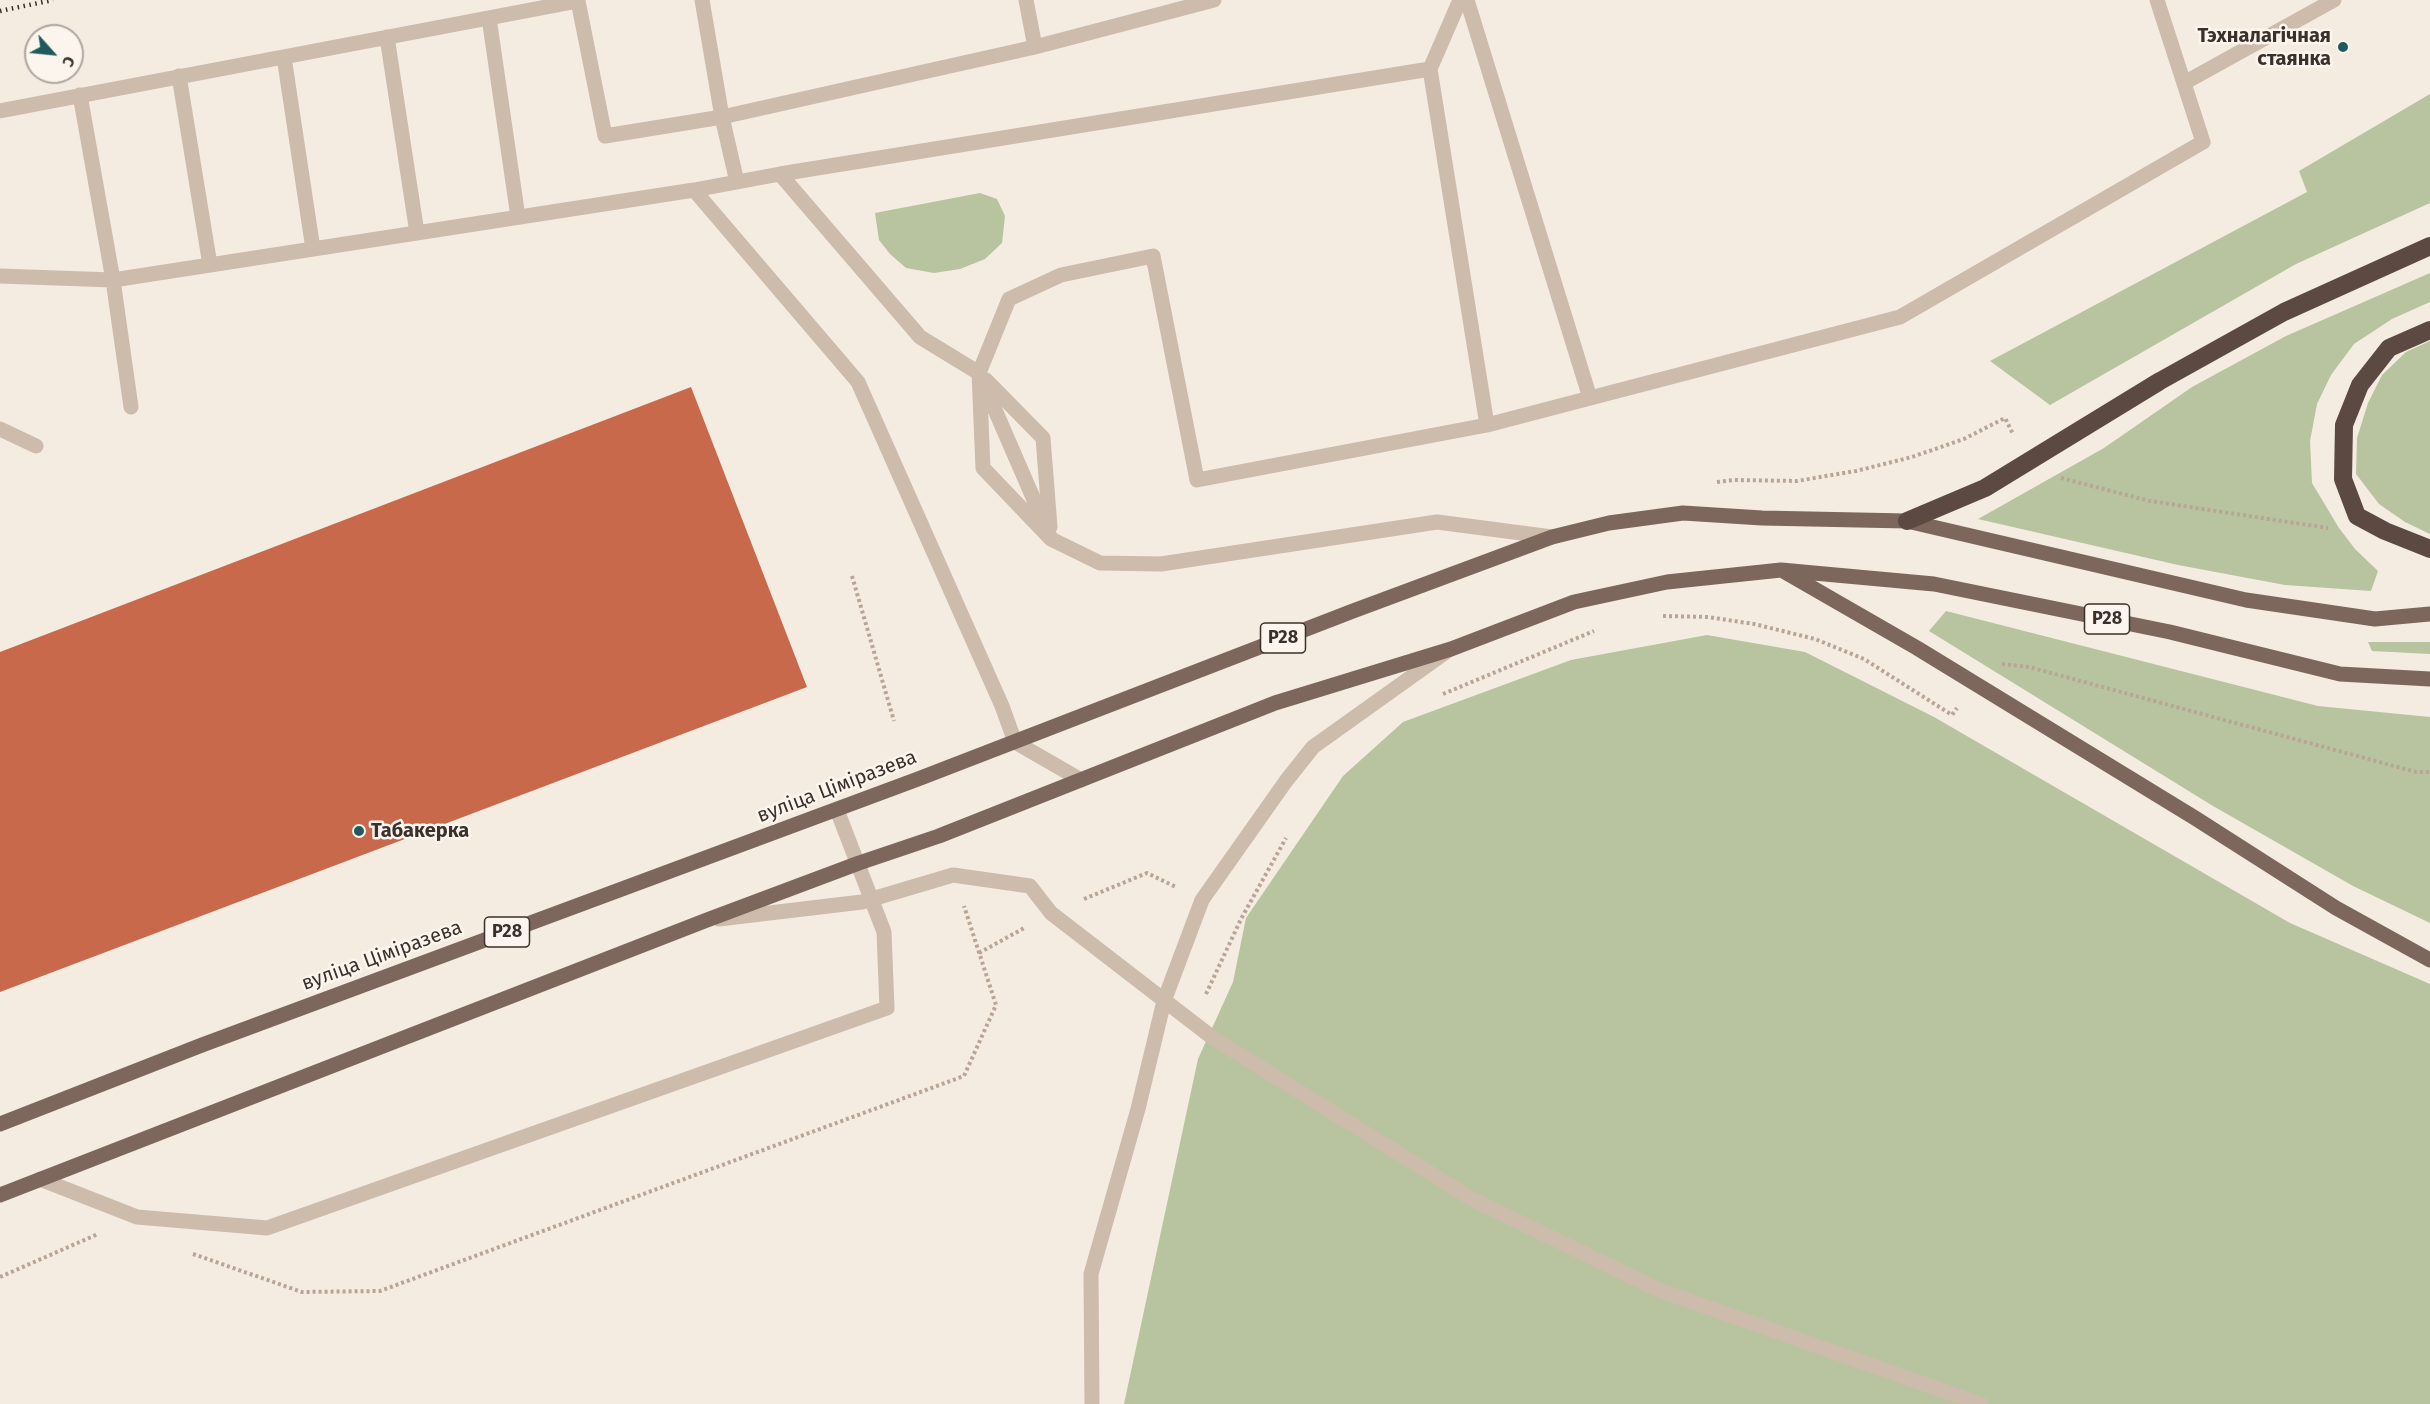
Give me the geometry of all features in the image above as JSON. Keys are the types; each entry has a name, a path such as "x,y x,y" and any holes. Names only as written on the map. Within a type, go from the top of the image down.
{"highway":[{"name":"Р28","path":"1907,521 1985,488 2160,381 2284,312 2430,246"},
{"path":"2430,330 2389,348 2360,385 2344,425 2343,479 2357,516 2385,531 2430,549"}],"main road":[{"name":"Р28","path":"1015,742 1552,537 1609,523 1683,513 1762,518 1907,521 2246,600 2375,619 2430,614"},
{"name":"Р28","path":"0,1195 858,862 939,836 1275,703 1451,649 1574,602 1666,582 1781,570 1934,584 2170,632 2340,674 2430,680"},
{"path":"1781,570 1917,648 2195,818 2336,908 2430,960"},
{"name":"вуліца Ціміразева","path":"0,1124 225,1037 1015,742"}],"lane":[{"path":"702,0 722,117 737,182"},
{"path":"1026,0 1035,47"},
{"path":"0,111 578,1 605,136 722,117 1035,47 1214,0"},
{"path":"1460,0 1430,69 1487,425"},
{"path":"1467,0 1590,398"},
{"path":"1552,537 1437,522 1161,564 1100,563 1051,539 983,468 979,373 1009,299 1061,275 1153,256 1197,480 1487,425 1900,317 2203,142 2157,0"},
{"path":"2184,83 2334,0"},
{"path":"489,18 518,217"},
{"path":"387,37 417,233"},
{"path":"284,57 313,249"},
{"path":"0,276 113,280 694,190 780,174 1430,69"},
{"path":"179,76 210,264"},
{"path":"80,95 113,280 131,407"},
{"path":"780,174 920,337 979,373 1043,438 1051,539"},
{"path":"694,190 858,381 1002,706 1015,742 1081,780"},
{"path":"979,373 1051,539"},
{"path":"0,429 36,446"},
{"path":"1092,1404 1091,1274 1143,1087 1164,1001 1202,900 1286,781 1313,747 1451,649"},
{"path":"40,1179 137,1217 267,1228 887,1008 884,932 837,810"},
{"path":"707,920 862,902 953,875 1030,886 1051,913 1213,1038 1472,1198 1659,1290 1982,1404"}],"path":[{"path":"1710,483 1734,480 1797,481 1856,471 1912,457 1964,439 2005,418"},
{"path":"2054,477 2150,501 2337,530"},
{"path":"852,576 894,721"},
{"path":"1660,616 1708,617 1754,624 1815,639 1864,659 1952,714 1960,703"},
{"path":"1437,696 1492,672 1605,629"},
{"path":"1997,665 2029,667 2416,772 2430,772"},
{"path":"1193,1023 1241,918 1292,829"},
{"path":"979,953 1051,913 1147,873 1241,918"},
{"path":"192,1254 302,1292 380,1291 964,1076 996,1005 961,899"},
{"path":"0,1277 104,1232"}],"green space":[{"path":"2430,94 2430,203 2296,264 2050,405 1990,361 2307,192 2299,171"},
{"path":"980,193 997,199 1005,216 1002,243 985,259 960,269 934,273 906,268 879,240 875,213"},
{"path":"2430,273 2430,302 2392,319 2354,344 2331,375 2317,404 2310,441 2312,483 2339,528 2355,549 2378,571 2371,591 2285,585 2178,565 1978,519 2104,448 2192,387 2286,336"},
{"path":"2430,341 2430,534 2405,522 2379,504 2356,474 2357,438 2368,403 2382,375 2406,352"},
{"path":"1946,611 2318,706 2430,717 2430,923 2353,886 2213,806 1929,631"},
{"path":"1707,635 1805,652 1934,717 2290,923 2430,984 2430,1404 1124,1404 1198,1059 1233,982 1246,918 1343,776 1403,722 1571,660"},
{"path":"2368,642 2430,642 2430,654 2372,651"}],"building":[{"path":"691,387 807,687 0,992 0,652"}],"railway":[{"path":"0,11 53,0"}],"place":[{"name":"Тэхналагічная стаянка","path":"2343,47"},
{"name":"Табакерка","path":"359,831"}]}
